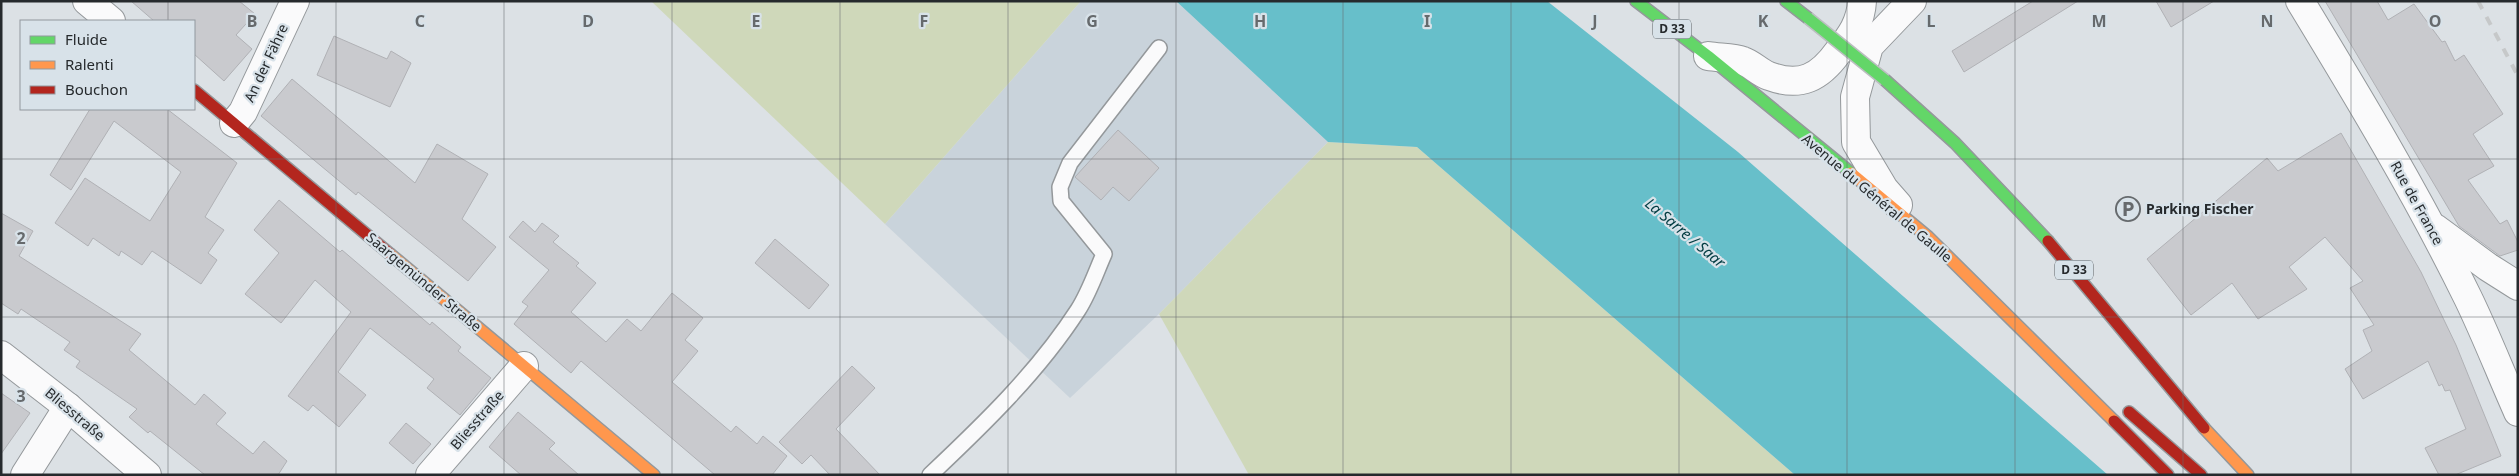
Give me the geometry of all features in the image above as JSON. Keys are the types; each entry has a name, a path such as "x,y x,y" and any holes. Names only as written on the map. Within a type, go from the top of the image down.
{"main road":[{"name":"Avenue du Général de Gaulle","path":"1636,1 1708,56 1928,237 2168,475"},
{"name":"D 33","path":"1786,1 1885,80 1955,143 2061,254 2208,434 2248,475"},
{"name":"Saargemünder Straße","path":"195,91 654,475"},
{"path":"1928,237 2074,365"},
{"path":"2118,403 2201,475"}],"street":[{"path":"87,1 110,20"},
{"name":"An der Fähre","path":"234,123 242,112 295,1"},
{"path":"1708,56 1743,61 1768,76 1792,82 1809,79 1825,69 1850,37 1862,15 1862,1"},
{"path":"1912,1 1869,46 1856,96 1854,121 1856,142 1879,181 1928,237"},
{"name":"Rue de France","path":"2300,1 2346,76 2429,223 2468,299 2518,412"},
{"path":"2429,223 2488,267 2518,286"},
{"name":"Bliesstraße","path":"1,355 68,407 147,475"},
{"name":"Bliesstraße","path":"430,475 524,366"},
{"path":"25,475 68,407"}],"lane":[{"path":"930,475 1005,402 1040,361 1079,309 1104,254 1061,201 1060,187 1070,163 1159,48"}],"shaded area":[{"path":"1081,1 1176,1 1328,142 1159,314 1070,398 885,224"}],"green space":[{"path":"651,1 1081,1 885,224"},
{"path":"1328,142 1417,147 1795,475 1249,475 1159,314"}],"water":[{"name":"La Sarre / Saar","path":"1176,1 1547,1 1738,152 2108,475 1795,475 1417,147 1328,142"}],"building":[{"path":"131,1 239,1 255,14 236,35 252,49 224,81 195,55 195,20 153,20"},
{"path":"2033,1 2078,1 1964,72 1952,51"},
{"path":"2156,1 2214,1 2171,27"},
{"path":"2325,1 2377,1 2388,20 2414,4 2442,42 2445,41 2455,61 2464,55 2503,114 2473,134 2494,166 2468,180 2500,224 2507,220 2518,242 2518,250 2500,256 2459,226"},
{"path":"334,36 387,59 391,51 411,63 390,107 317,75"},
{"path":"292,79 415,183 437,144 488,174 462,219 496,247 468,281 358,192 356,195 261,116"},
{"path":"89,110 168,110 237,163 205,217 224,230 208,253 217,260 201,284 152,251 142,265 121,251 119,256 93,238 88,246 55,223 85,178 150,221 181,172 114,121 71,190 50,175"},
{"path":"1118,130 1159,168 1129,201 1113,187 1101,200 1075,177"},
{"path":"2341,133 2421,272 2456,345 2501,456 2455,475 2439,475 2425,448 2466,429 2450,390 2445,391 2442,384 2439,386 2428,361 2363,399 2345,369 2372,351 2363,330 2374,325 2350,288 2363,281 2325,237 2289,267 2307,289 2258,319 2232,283 2191,315 2147,259 2267,158 2278,171"},
{"path":"279,200 340,252 342,250 430,325 432,322 461,347 458,351 491,378 460,415 427,388 434,379 370,328 338,372 366,395 339,427 313,405 308,411 288,396 351,312 315,280 281,323 245,294 279,253 254,230"},
{"path":"1,213 33,231 19,256 141,334 129,350 195,405 204,394 226,413 216,424 253,454 264,441 287,461 278,475 205,475 150,431 148,433 129,417 137,409 76,367 80,361 64,350 70,342 21,309 18,314 1,303"},
{"path":"523,221 535,232 542,223 559,236 553,242 579,263 576,266 596,283 571,312 606,342 627,319 641,331 672,293 703,318 685,340 698,351 672,382 731,432 736,426 757,444 763,436 787,456 772,475 715,475 581,361 571,373 514,324 528,306 522,302 549,270 509,237"},
{"path":"775,239 829,285 809,309 755,263"},
{"path":"852,366 875,388 836,429 880,475 830,475 811,455 802,464 779,442"},
{"path":"1,393 30,413 1,454"},
{"path":"518,412 555,443 549,449 579,475 521,475 489,447"},
{"path":"406,423 431,444 413,464 389,443"}],"railway":[{"path":"2478,1 2518,76"}],"traffic: fast":[{"path":"1636,1 1708,56 1851,173"},
{"path":"1786,1 1808,18"},
{"path":"1808,18 1885,80"},
{"path":"1885,80 1955,143 2048,241"}],"traffic: slow":[{"path":"1851,173 1928,237 2114,421"},
{"path":"390,254 654,475"},
{"path":"2204,428 2248,475"}],"traffic: jam":[{"path":"195,91 390,254"},
{"path":"2048,241 2204,428"},
{"path":"2129,412 2201,475"},
{"path":"2114,421 2168,475"}],"place":[{"name":"Parking Fischer","path":"2128,209"}]}
